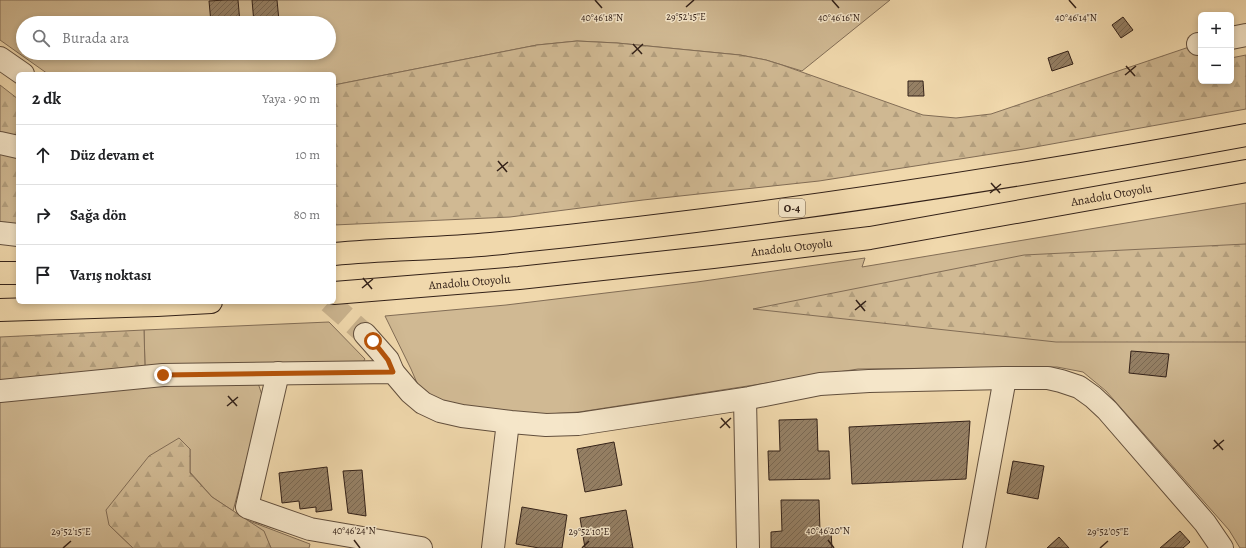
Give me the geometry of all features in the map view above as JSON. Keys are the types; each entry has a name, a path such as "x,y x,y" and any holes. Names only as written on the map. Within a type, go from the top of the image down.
{"highway":[{"name":"O-4","path":"336,254 488,244 781,210 1158,151 1246,135"},
{"name":"Anadolu Otoyolu","path":"336,293 527,278 870,238 1246,171"},
{"path":"0,273 16,273"},
{"path":"0,310 184,304"}],"street":[{"path":"1234,37 1246,35"},
{"path":"0,58 20,72"},
{"path":"0,143 16,147"},
{"path":"0,233 16,235"},
{"path":"336,250 367,251"},
{"path":"365,334 388,360 393,372 410,392 423,403 440,411 462,416 546,425 578,424 745,399 820,384 869,381 1005,378 1048,378 1061,381 1079,387 1108,410 1205,523 1222,548"},
{"path":"0,391 163,375 393,372"},
{"path":"278,373 247,507 310,529 421,548"},
{"path":"974,548 1005,378"},
{"path":"745,399 748,548"},
{"path":"493,548 508,422"}],"green space":[{"path":"0,0 890,0 802,71 766,60 740,55 617,43 577,41 537,45 336,85 336,72 45,72 28,60 336,60 336,16 16,16 16,51 0,40"},
{"path":"577,41 617,43 740,55 766,60 923,115 956,118 991,114 1198,44 1198,84 1234,84 1234,57 1246,55 1246,109 1024,149 819,181 643,200 510,217 336,225 336,85 537,45"},
{"path":"0,85 16,97 16,140 0,136"},
{"path":"0,153 16,157 16,226 0,225"},
{"path":"1246,203 1246,548 1240,548 1229,530 1106,391 1083,372 1057,367 858,369 579,412 532,415 464,407 434,400 420,390 385,316 506,305 697,282 865,258 862,267"},
{"path":"1246,244 1246,342 1056,342 753,309 1024,255"},
{"path":"329,322 365,359 362,364 145,367 144,330"},
{"path":"144,330 145,367 0,381 0,337"},
{"path":"256,377 262,395 261,406 233,511 212,497 190,472 190,449 109,525 133,548 0,548 0,402 153,385"},
{"path":"179,438 190,449 190,473 212,497 264,531 271,548 133,548 109,525 106,510 149,456"},
{"path":"244,519 310,544 309,548 271,548 263,531"}],"building":[{"path":"238,0 239,16 210,16 209,1"},
{"path":"252,0 277,0 279,16 253,16"},
{"path":"1123,17 1133,30 1121,38 1112,25"},
{"path":"1068,51 1073,64 1052,71 1048,58"},
{"path":"908,81 923,81 924,96 908,96"},
{"path":"1131,351 1169,354 1166,377 1129,373"},
{"path":"817,419 818,451 829,451 830,479 769,480 768,451 780,451 779,420"},
{"path":"970,421 966,479 852,484 849,427"},
{"path":"614,442 622,485 585,492 577,449"},
{"path":"1013,461 1044,466 1038,499 1007,493"},
{"path":"327,467 332,510 316,512 316,507 300,509 299,501 282,503 279,473"},
{"path":"362,470 366,516 348,513 343,471"},
{"path":"781,500 819,500 820,531 831,531 832,548 771,548 771,532 782,531"},
{"path":"522,507 567,515 562,548 539,548 516,544"},
{"path":"626,510 633,548 585,548 580,518"},
{"path":"1180,531 1190,542 1183,548 1160,548"},
{"path":"1059,537 1069,548 1047,548"}],"tunnel":[{"path":"331,304 365,334"}],"route":[{"path":"163,375 393,372 388,360 373,341"}]}
